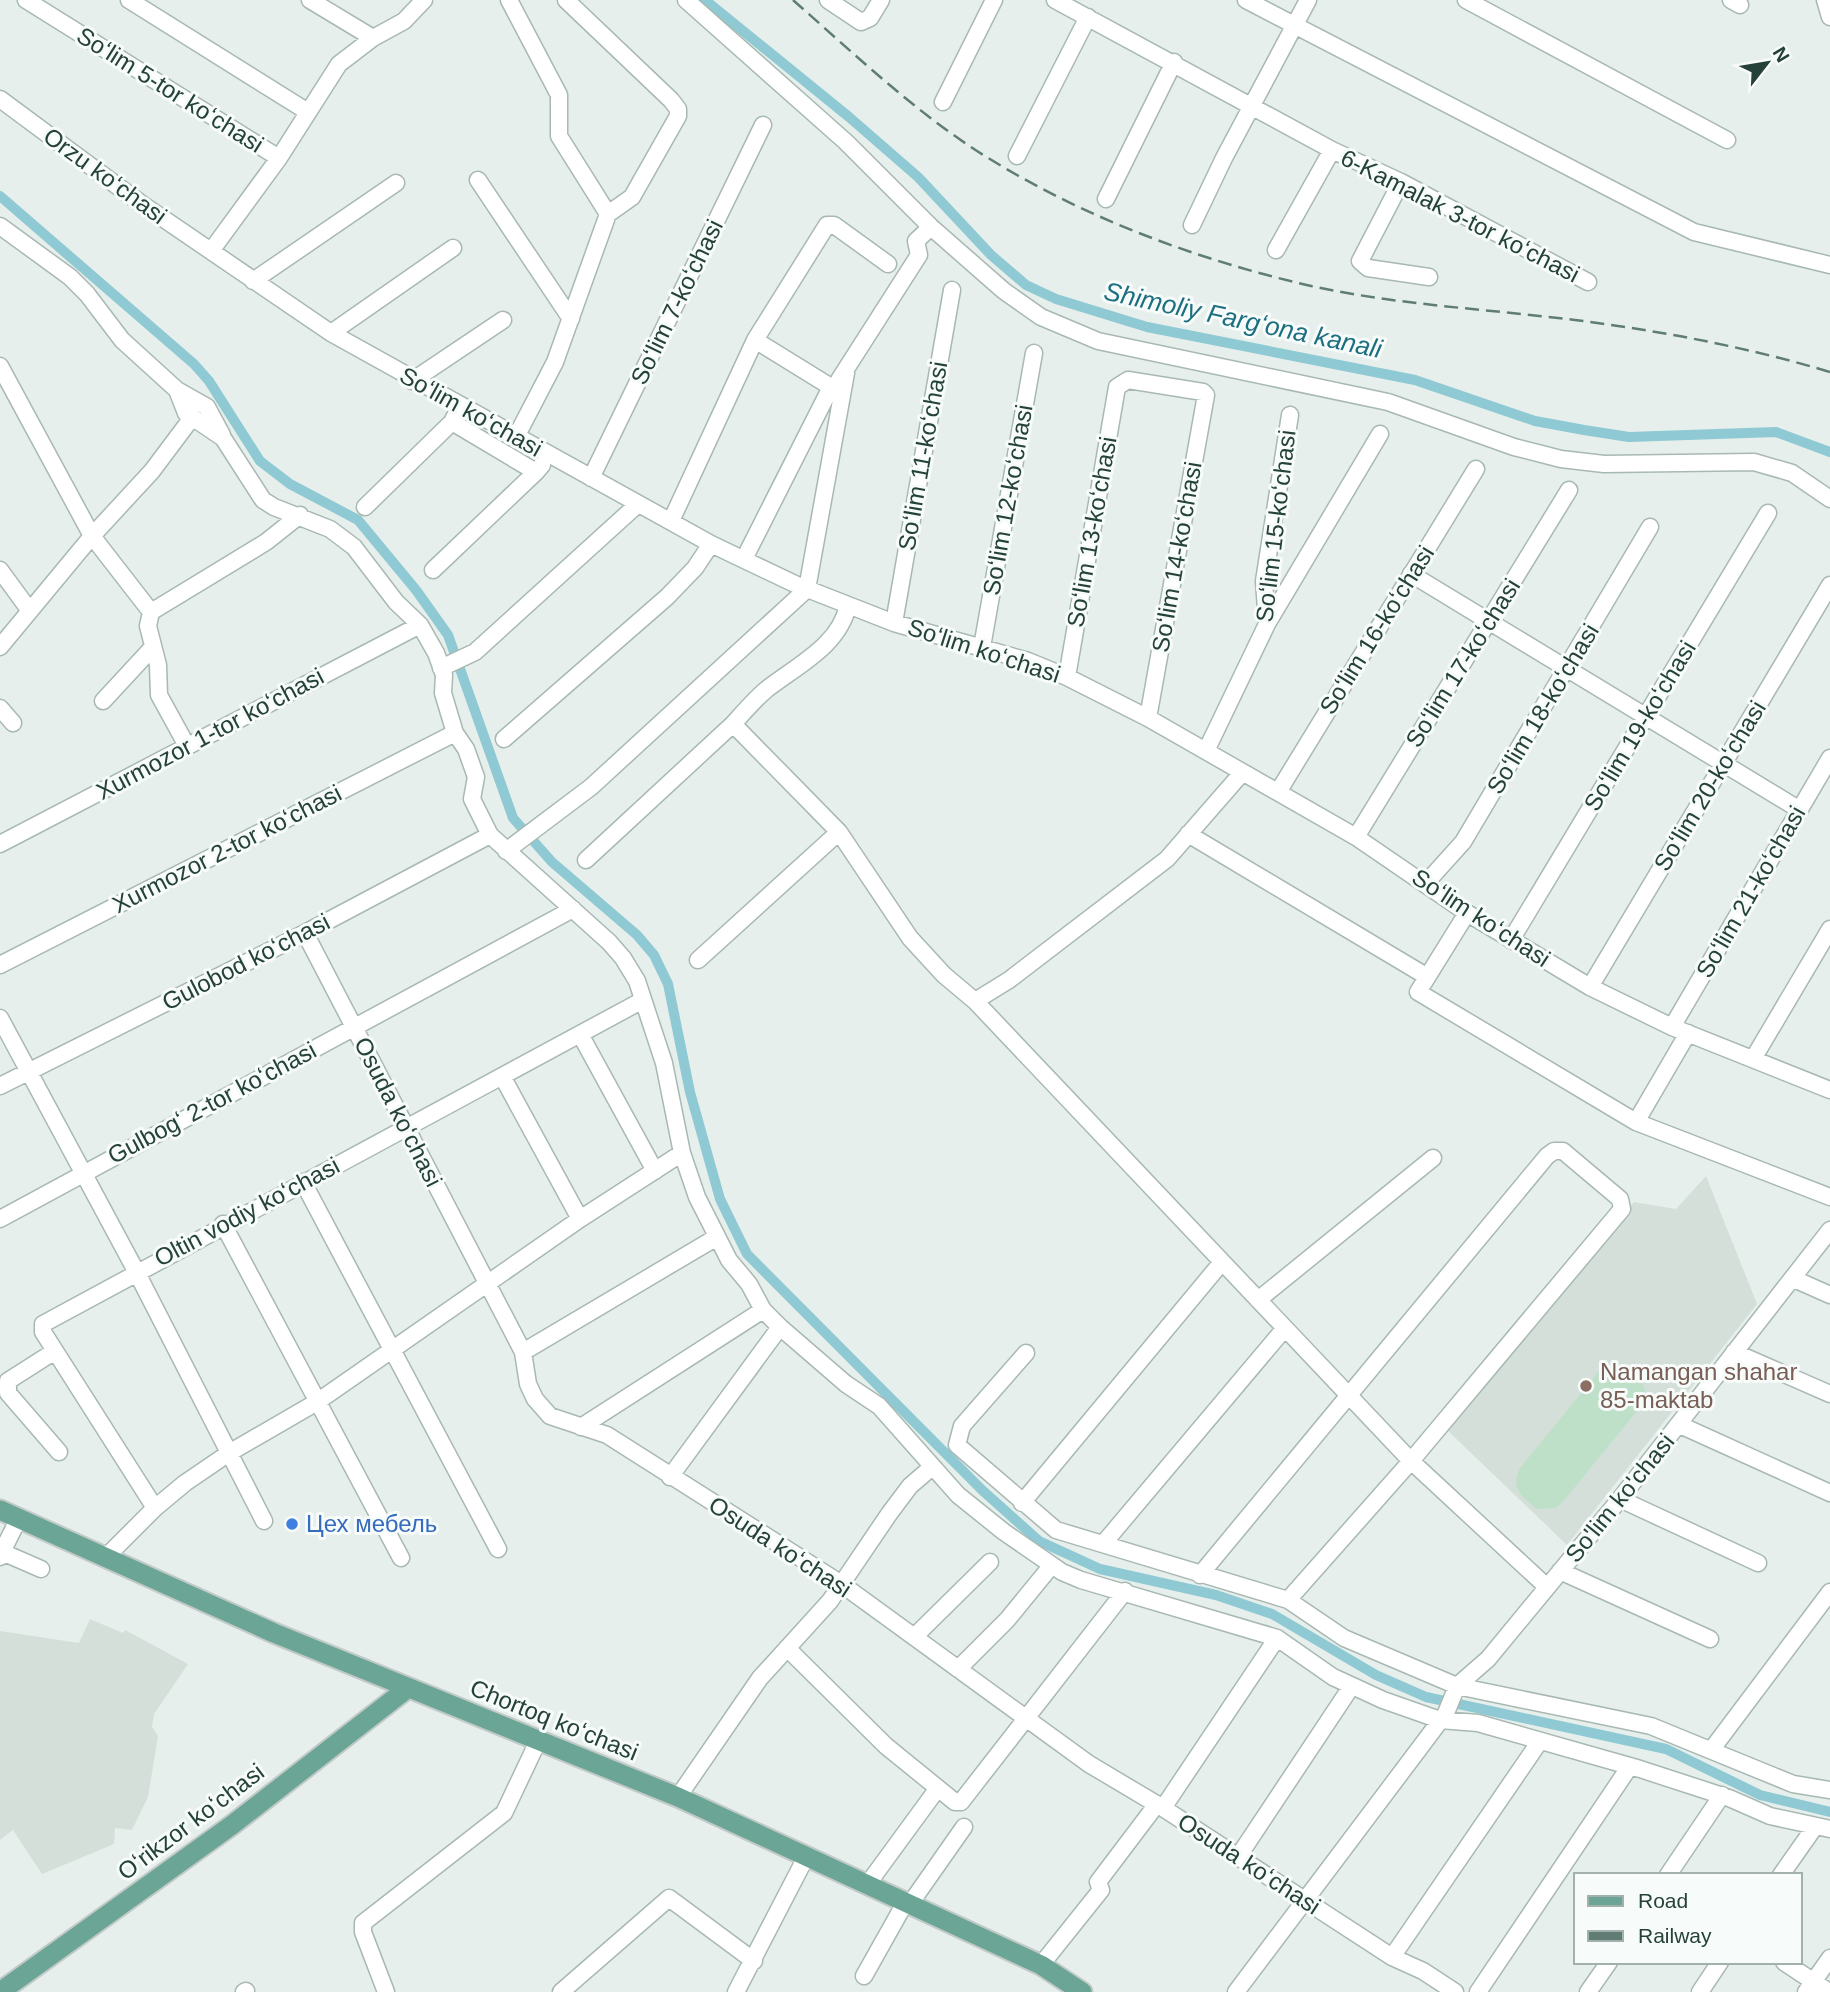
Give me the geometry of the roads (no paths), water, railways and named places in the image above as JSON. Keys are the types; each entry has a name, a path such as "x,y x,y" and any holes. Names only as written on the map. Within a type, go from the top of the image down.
{"main road":[{"name":"Chortoq koʻchasi","path":"0,1510 274,1633 678,1797 1041,1965 1082,1992"},
{"name":"Oʻrikzor koʻchasi","path":"0,1992 232,1825 408,1688"}],"street":[{"name":"Soʻlim 5-tor koʻchasi","path":"26,0 279,158"},
{"path":"129,0 309,112"},
{"path":"310,0 373,38"},
{"path":"211,251 279,158 340,64 373,38 404,21 424,0"},
{"path":"509,0 559,95 559,136 608,214"},
{"path":"516,437 555,362 608,214 632,197 678,111 566,0"},
{"path":"686,0 846,142 931,227 1021,305 1041,317 1098,341 1388,402 1475,434 1561,458 1604,464 1707,460 1772,466 1792,473 1830,499"},
{"path":"828,0 861,22 870,18 881,0"},
{"path":"943,102 994,0"},
{"name":"6-Kamalak 3-tor koʻchasi","path":"1055,0 1332,149 1588,282"},
{"path":"1246,0 1693,232 1830,265"},
{"path":"1192,225 1308,0"},
{"path":"1466,0 1727,140"},
{"path":"1828,0 1830,17"},
{"path":"1017,156 1088,17"},
{"path":"1105,199 1174,62"},
{"name":"Orzu koʻchasi","path":"0,99 139,202 211,251"},
{"name":"Soʻlim 7-koʻchasi","path":"591,478 763,125"},
{"name":"6-Kamalak 3-tor koʻchasi","path":"1276,250 1332,149"},
{"path":"478,180 571,318"},
{"path":"253,281 396,183"},
{"path":"1401,183 1360,261 1368,268 1429,277"},
{"path":"670,521 755,340 827,225 834,225 888,264"},
{"path":"0,226 70,277 97,304 122,340 177,390 189,394 207,407 223,438 263,500 274,508 300,515 347,539 396,602 420,625 449,665 443,693 455,733 466,749 476,777 472,799 490,835 509,849 623,957 643,1000 664,1063 681,1153 697,1197 717,1237 763,1310 846,1384 879,1406 958,1495 1004,1532 1052,1565 1080,1580 1125,1591 1277,1638 1351,1687 1443,1717 1478,1723 1630,1766 1722,1796 1770,1816 1822,1828 1783,1873"},
{"path":"744,559 831,387 846,373 919,256 916,241 931,227"},
{"path":"331,333 453,248"},
{"name":"Soʻlim koʻchasi","path":"211,251 331,333 412,381 711,544 807,589 894,623 982,647 1067,677 1148,718 1356,837 1468,913 1590,987 1672,1027 1830,1090"},
{"name":"Soʻlim 11-koʻchasi","path":"894,623 952,290"},
{"path":"412,381 503,320"},
{"path":"755,340 831,387"},
{"name":"Soʻlim 12-koʻchasi","path":"982,647 1034,353"},
{"path":"0,366 92,536 151,612"},
{"path":"509,849 591,787 807,589 846,373"},
{"name":"Soʻlim 14-koʻchasi","path":"1117,387 1128,380 1203,392 1206,395 1148,718"},
{"name":"Soʻlim 13-koʻchasi","path":"1067,677 1117,387"},
{"path":"177,390 183,408 191,419 206,424 223,438"},
{"path":"365,507 452,422 460,406"},
{"name":"Soʻlim 15-koʻchasi","path":"1206,751 1267,625 1264,581 1290,415"},
{"path":"0,647 92,536 152,471 191,419"},
{"path":"452,422 536,472"},
{"path":"1267,625 1380,434"},
{"path":"433,570 536,472 550,455"},
{"name":"Soʻlim 16-koʻchasi","path":"1278,792 1476,469"},
{"name":"Soʻlim 17-koʻchasi","path":"1356,837 1569,490"},
{"path":"449,665 475,652 638,503"},
{"name":"Soʻlim 19-koʻchasi","path":"1511,940 1768,513"},
{"path":"187,746 159,695 158,665 148,626 151,612 266,542 300,515"},
{"name":"Soʻlim 18-koʻchasi","path":"1426,883 1463,842 1650,527"},
{"path":"504,739 667,597 695,568 711,544"},
{"path":"0,570 30,611"},
{"path":"1411,574 1800,810"},
{"name":"Soʻlim 20-koʻchasi","path":"1590,987 1830,585"},
{"path":"586,860 765,691 814,656 845,622 848,605"},
{"name":"Xurmozor 1-tor koʻchasi","path":"0,844 420,625"},
{"path":"103,701 153,647"},
{"path":"0,708 13,723"},
{"path":"733,724 839,832 910,938 944,975 975,1001 1411,1461 1547,1587"},
{"name":"Xurmozor 2-tor koʻchasi","path":"0,965 455,733"},
{"name":"Soʻlim 21-koʻchasi","path":"1672,1027 1830,758"},
{"path":"975,1001 1167,859 1242,772"},
{"path":"698,960 839,832"},
{"name":"Gulobod koʻchasi","path":"0,1086 305,933 490,835"},
{"path":"1188,835 1426,976"},
{"name":"Gulbogʻ 2-tor koʻchasi","path":"0,1219 573,909"},
{"path":"1468,913 1426,976 1419,993 1636,1122 1830,1197"},
{"path":"1753,1059 1830,929"},
{"name":"Osuda koʻchasi","path":"305,933 523,1352 528,1384 542,1409 557,1421 607,1435 839,1583 1089,1764 1160,1806 1392,1957 1423,1970 1455,1992"},
{"name":"Oltin vodiy koʻchasi","path":"155,1508 43,1332 43,1324 223,1224 643,1000"},
{"path":"0,1018 136,1271 264,1521"},
{"path":"1636,1122 1688,1033"},
{"path":"580,1034 655,1171"},
{"path":"502,1076 580,1219"},
{"path":"1200,1575 1554,1150 1567,1153 1620,1199 1622,1209 1411,1461 1288,1600"},
{"path":"107,1556 155,1508 229,1453 317,1402 580,1219 681,1153"},
{"path":"1258,1300 1433,1158"},
{"path":"303,1182 498,1549"},
{"path":"223,1224 401,1558"},
{"name":"So'lim ko'chasi","path":"1455,1689 1488,1659 1620,1499 1830,1230"},
{"path":"523,1352 717,1237"},
{"path":"1022,1503 1222,1262"},
{"path":"1794,1279 1830,1295"},
{"path":"581,1427 763,1310"},
{"path":"670,1477 780,1327"},
{"path":"1103,1544 1285,1328"},
{"path":"55,1351 8,1381 6,1387 8,1393 59,1452"},
{"path":"1734,1352 1830,1394"},
{"path":"1026,1353 962,1426 956,1440 961,1452 1056,1530 1288,1600 1344,1638 1455,1689 1651,1726 1793,1784 1830,1790"},
{"path":"1680,1424 1830,1493"},
{"path":"678,1797 760,1678 830,1601 839,1583 910,1486 932,1467"},
{"path":"1620,1499 1758,1563"},
{"path":"19,1518 1,1554 41,1569"},
{"path":"914,1637 990,1562"},
{"path":"958,1669 1007,1620 1052,1565"},
{"path":"1560,1571 1710,1639"},
{"path":"787,1648 886,1745 955,1802 962,1801 1125,1591"},
{"path":"1712,1749 1830,1592"},
{"path":"1041,1965 1101,1890 1098,1882 1160,1806 1277,1638"},
{"path":"1238,1857 1351,1687"},
{"path":"1236,1992 1443,1717 1455,1689"},
{"path":"386,1992 363,1932 363,1923 504,1813 539,1739"},
{"path":"1392,1957 1540,1741"},
{"path":"1478,1992 1630,1766"},
{"path":"867,1885 938,1788"},
{"path":"1669,1873 1722,1796"},
{"path":"864,1976 907,1904 964,1827"},
{"path":"736,1992 806,1857"},
{"path":"561,1992 669,1898 754,1961"},
{"path":"1810,1987 1830,1958"},
{"path":"1588,1992 1608,1964"},
{"path":"1700,1992 1719,1964"},
{"path":"1786,1964 1810,1987 1829,1992"}],"waterway":[{"name":"Shimoliy Fargʻona kanali","path":"705,0 918,177 991,255 1026,285 1056,299 1147,327 1415,380 1535,421 1629,437 1776,432 1830,452"},
{"path":"0,196 194,364 209,381 260,461 290,484 358,520 416,590 448,635 513,818 552,862 637,935 654,955 668,984 690,1092 720,1199 747,1254 982,1490 1039,1541 1100,1569 1216,1595 1272,1614 1376,1675 1426,1697 1666,1749 1760,1795 1830,1812"}],"railway":[{"path":"793,0 905,98 977,151 1056,196 1181,249 1311,286 1410,302 1639,329 1736,347 1830,372"}],"place":[{"name":"Namangan shahar 85-maktab","path":"1586,1386"},
{"name":"Цех мебель","path":"292,1524"}]}
